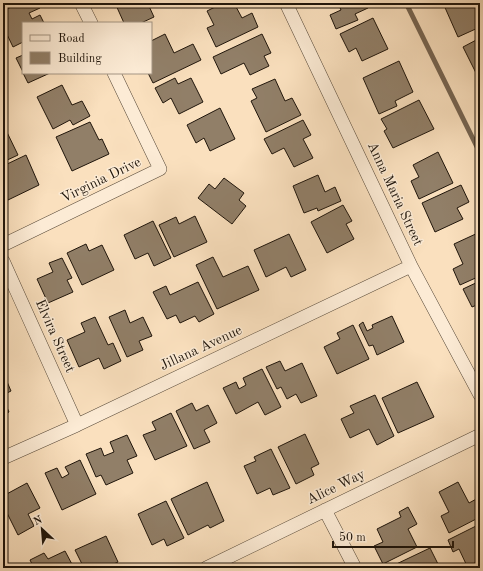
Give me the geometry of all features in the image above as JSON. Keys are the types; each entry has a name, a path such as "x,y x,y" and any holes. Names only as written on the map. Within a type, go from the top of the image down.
{"street":[{"path":"81,3 90,22"},
{"name":"Anna Maria Street","path":"286,3 411,266 480,395"},
{"name":"Virginia Drive","path":"3,244 160,169 114,74"},
{"name":"Elvira Street","path":"3,261 77,425"},
{"name":"Jillana Avenue","path":"3,458 77,425 411,266"},
{"name":"Alice Way","path":"206,568 480,435"},
{"path":"325,510 355,568"}],"building":[{"path":"19,3 37,3 40,8 29,13 32,19 40,15 44,22 22,22 22,42 13,47 3,26 3,11"},
{"path":"115,3 151,3 148,4 154,17 143,22 124,22"},
{"path":"223,3 234,3 242,18 252,13 258,27 216,47 207,28 214,25 207,11"},
{"path":"338,3 366,3 368,8 355,14 358,20 336,29 330,15 341,10"},
{"path":"443,3 475,3 477,7 480,6 480,27 458,37"},
{"path":"373,18 388,49 362,61 356,48 349,52 340,34"},
{"path":"165,34 174,53 193,44 201,60 153,83 148,74 152,74 152,40"},
{"path":"262,34 271,53 264,56 269,66 250,75 244,63 221,74 213,57"},
{"path":"480,38 480,81 463,47"},
{"path":"22,55 22,70 16,58"},
{"path":"399,61 413,92 395,101 397,106 379,114 363,78"},
{"path":"24,74 48,74 28,83"},
{"path":"175,78 178,84 191,78 203,102 179,114 171,98 163,103 155,88"},
{"path":"275,79 285,101 292,98 301,115 266,132 251,101 257,98 252,89"},
{"path":"62,85 72,105 82,101 90,116 73,125 70,120 53,129 37,97"},
{"path":"419,100 434,129 393,148 384,131 387,129 381,119"},
{"path":"220,108 235,139 210,151 204,138 196,143 187,125"},
{"path":"303,120 311,135 303,139 313,158 294,167 284,148 272,154 264,139"},
{"path":"90,122 99,140 102,139 109,154 72,171 56,137"},
{"path":"3,124 18,155 3,162"},
{"path":"438,152 453,183 419,199 411,181 419,177 413,165"},
{"path":"26,155 39,185 8,200 5,193 3,193 3,166"},
{"path":"318,175 325,192 335,187 341,201 318,211 317,208 304,213 293,186"},
{"path":"224,178 244,193 239,200 246,206 232,224 198,198 209,184 215,189"},
{"path":"461,185 469,202 457,208 463,219 435,232 422,203"},
{"path":"343,205 352,221 346,224 354,239 327,253 311,222"},
{"path":"195,216 207,242 174,257 159,225 176,217 179,224"},
{"path":"153,221 171,258 154,266 148,253 135,259 124,235"},
{"path":"480,232 480,270 477,271 480,276 460,285 453,269 463,264 454,244"},
{"path":"289,234 306,270 291,277 286,267 266,277 254,250"},
{"path":"86,244 89,251 102,245 114,270 82,285 67,253"},
{"path":"213,257 223,277 248,266 259,290 217,309 196,265"},
{"path":"62,258 72,278 67,280 73,292 48,303 37,279 53,272 49,263"},
{"path":"480,281 480,305 479,304 472,307 463,289"},
{"path":"198,282 214,314 199,322 195,316 180,323 176,315 167,319 153,292 166,286 170,295"},
{"path":"125,310 130,323 143,317 152,336 139,341 143,350 127,357 109,317"},
{"path":"392,316 404,342 377,355 373,345 369,346 359,325 363,322 367,331 373,328 372,325"},
{"path":"95,317 108,345 113,343 121,361 104,369 99,358 79,367 67,340 85,332 81,323"},
{"path":"353,325 369,359 337,374 324,347 340,339 337,333"},
{"path":"280,361 285,371 302,363 317,396 301,403 296,394 287,399 281,387 277,389 266,367"},
{"path":"262,369 281,407 265,415 258,402 236,414 223,388 236,382 239,389 246,385 243,378"},
{"path":"5,377 11,391 3,395 3,378"},
{"path":"417,382 434,417 398,433 382,398"},
{"path":"375,395 394,436 377,445 369,429 350,438 341,419 354,413 350,406"},
{"path":"3,399 9,412 3,415"},
{"path":"192,403 196,411 208,405 217,423 204,430 210,442 194,449 176,411"},
{"path":"171,413 187,446 155,460 143,435 156,430 152,422"},
{"path":"305,434 319,464 311,468 314,475 296,484 278,447"},
{"path":"127,435 137,456 127,460 133,473 106,485 101,475 96,477 86,454 101,448 104,456 114,452 110,442"},
{"path":"271,449 290,488 273,495 270,488 257,494 244,466 256,461 254,457"},
{"path":"80,460 96,494 62,510 45,473 57,468 62,478 69,474 65,467"},
{"path":"207,482 224,521 210,528 208,525 188,535 171,499"},
{"path":"458,482 469,503 480,497 480,517 449,533 441,516 449,512 439,492"},
{"path":"27,483 40,508 28,514 34,526 18,535 3,505 3,496"},
{"path":"166,501 184,538 167,546 164,539 152,545 138,514"},
{"path":"408,507 417,524 408,529 417,547 383,564 374,546 383,542 377,529 401,517 399,512"},
{"path":"480,524 480,561 467,566 459,549 453,552 448,540"},
{"path":"106,536 118,562 105,568 84,568 75,550"},
{"path":"430,548 438,564 431,568 388,568"},
{"path":"65,551 74,568 34,568 30,560 44,553 48,559"}],"waterway":[{"path":"406,3 480,153"}]}
